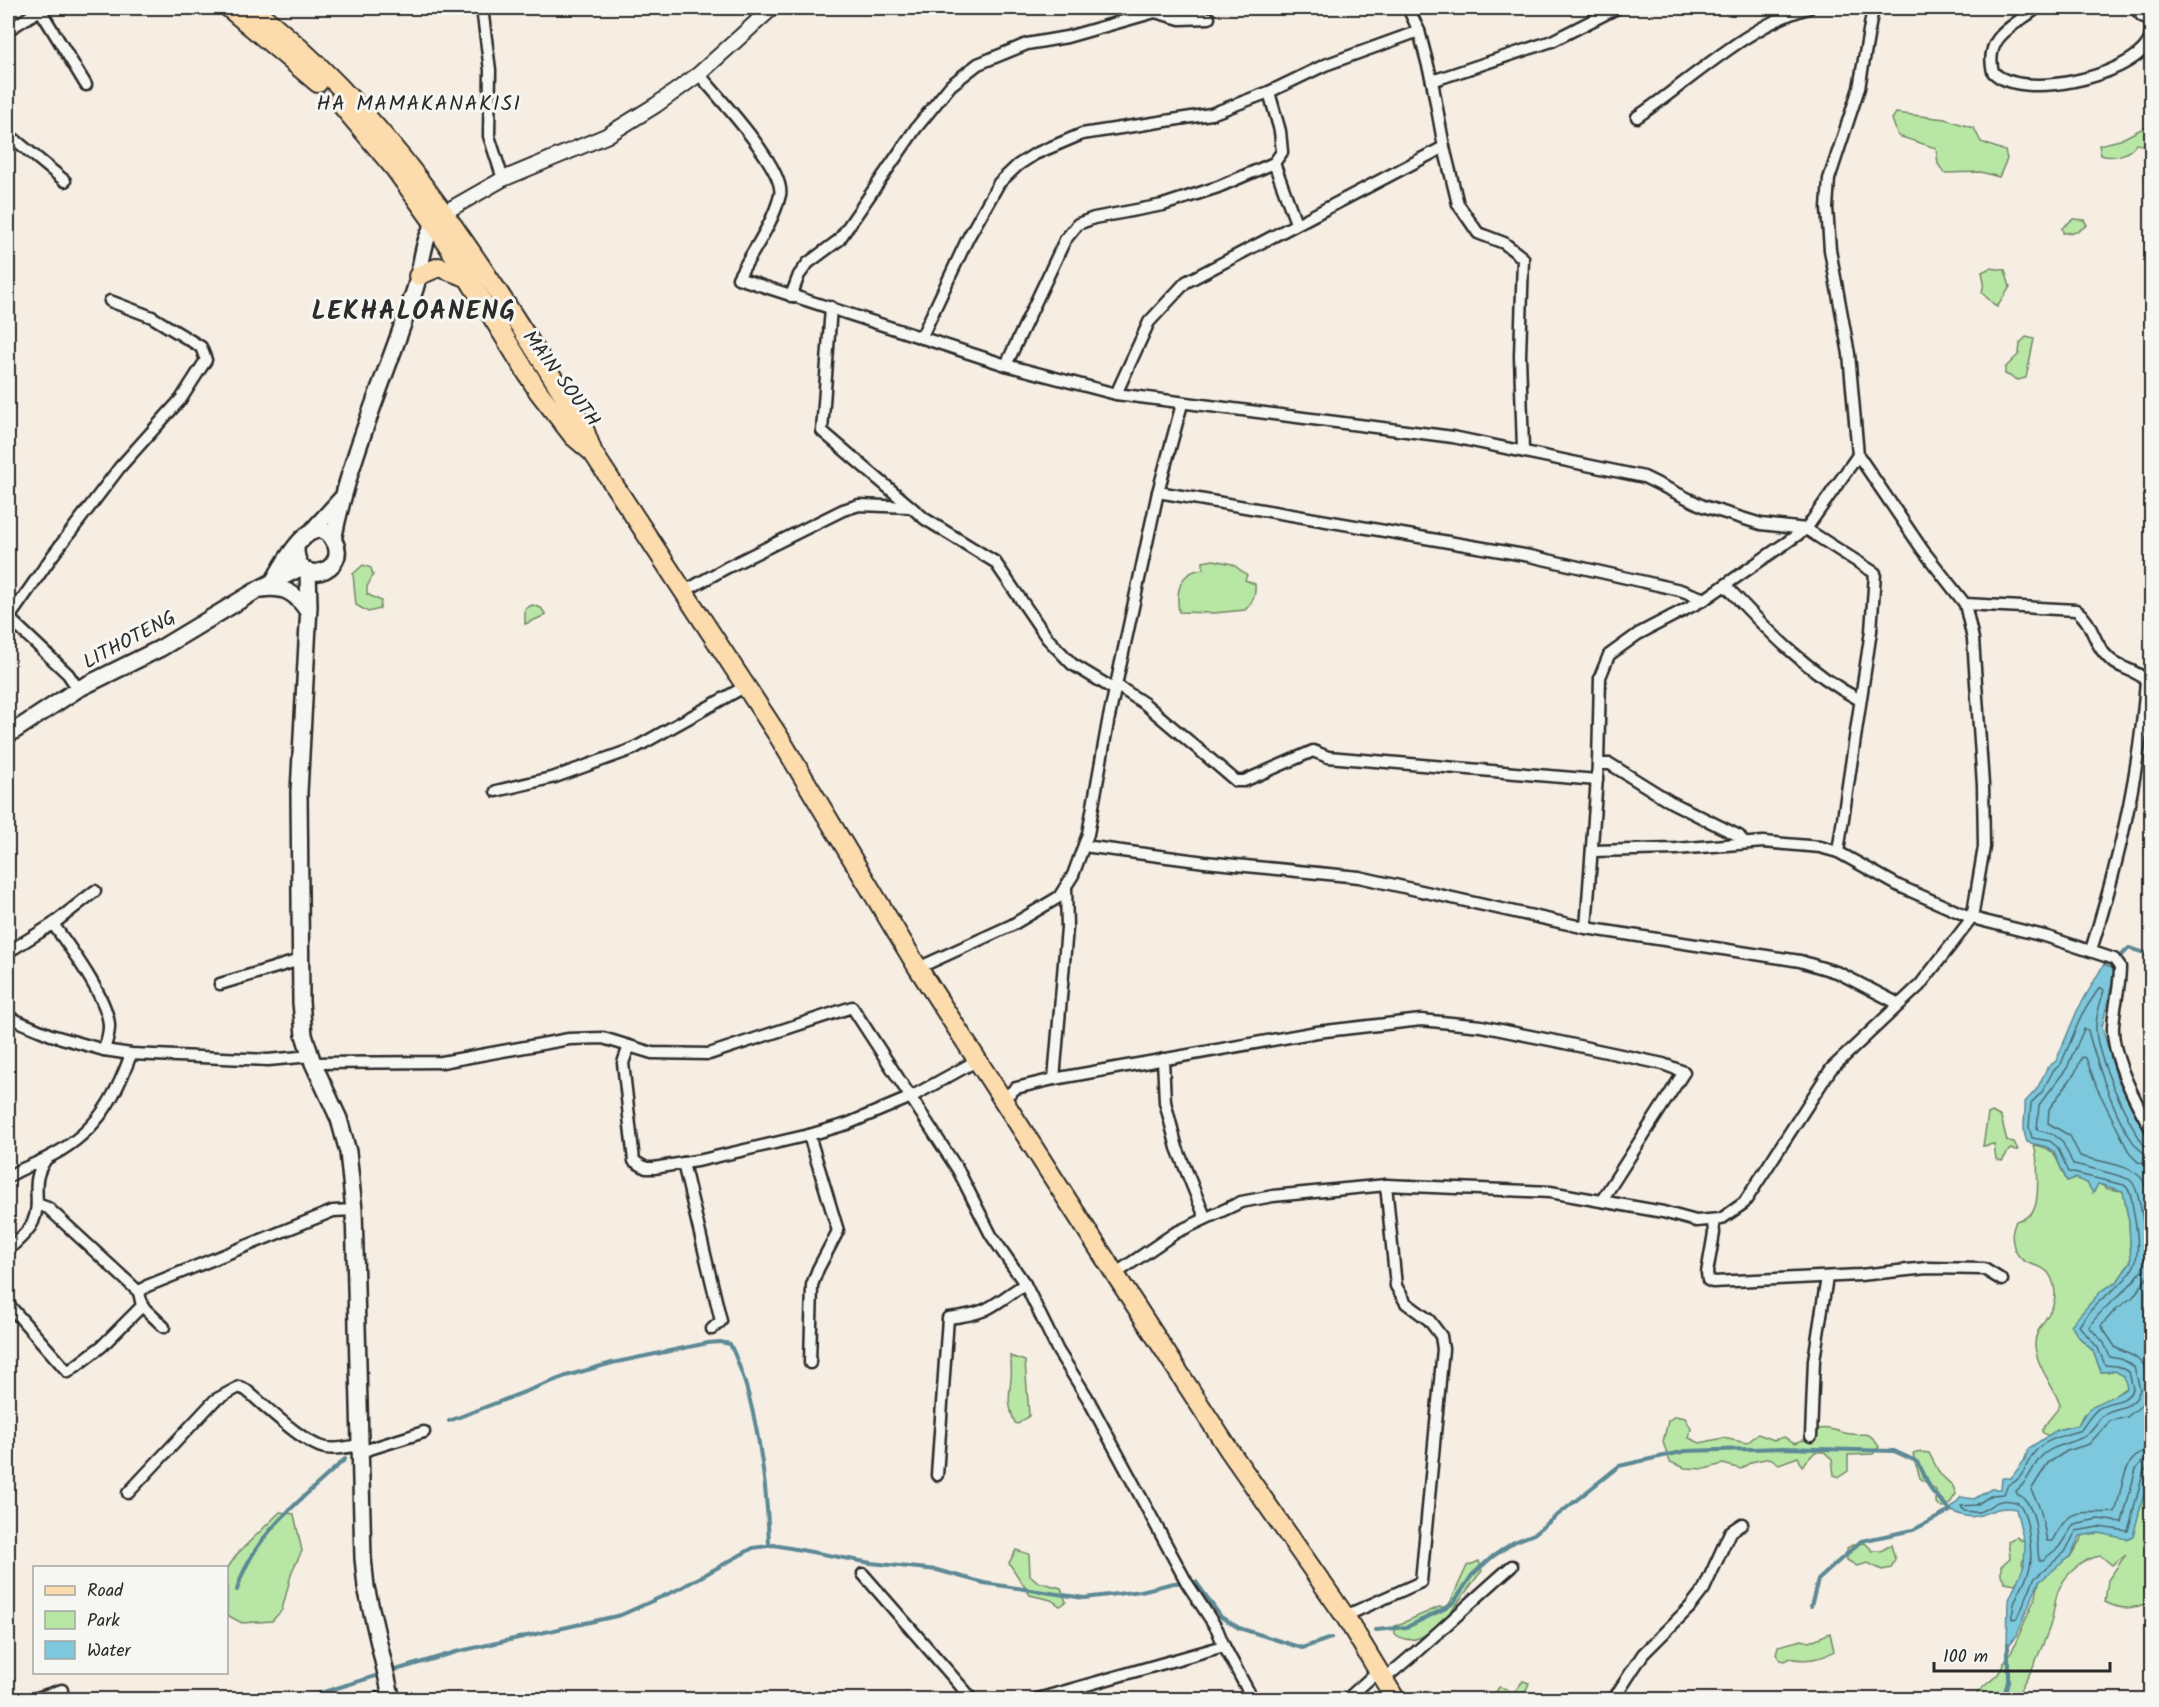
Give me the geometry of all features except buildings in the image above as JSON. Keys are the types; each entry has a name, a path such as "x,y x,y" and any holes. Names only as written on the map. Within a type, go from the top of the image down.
{"main road":[{"name":"MAIN SOUTH","path":"229,8 272,42 341,104 439,218 583,426 593,453"},
{"name":"MAIN SOUTH","path":"252,8 351,97 408,164 496,327 538,390 573,436 593,453"},
{"path":"309,609 335,561 337,550 333,540 341,499 418,276 426,240 439,218"},
{"path":"418,276 439,267 469,278"},
{"path":"593,453 813,791 918,968 1225,1445 1345,1616 1396,1700"},
{"path":"266,586 302,537 311,532 341,499"},
{"path":"311,532 319,532 333,540"},
{"path":"297,546 296,557 305,569 309,609 299,792 300,960 304,1035 312,1059 339,1119 348,1152 354,1210 364,1576 391,1693"},
{"path":"305,569 319,573 329,569"},
{"name":"LITHOTENG","path":"8,735 78,690 161,648 266,586 305,569"},
{"path":"266,586 288,591 299,598 309,609"}],"street":[{"path":"482,8 490,70 489,136 503,180"},
{"path":"439,218 503,180 606,136 699,74 757,13 772,8"},
{"path":"1408,8 1419,31 1432,81 1443,147 1458,204 1478,233 1504,243 1523,258 1520,356 1523,450"},
{"path":"1432,81 1552,40 1617,8"},
{"path":"1637,117 1681,87 1719,56 1788,10 1809,8"},
{"path":"1115,1274 1175,1233 1241,1202 1273,1196 1386,1185 1496,1187 1550,1192 1602,1200 1696,1221 1713,1222 1734,1213 1744,1203 1831,1069 1920,985 1972,918 1984,847 1983,795 1972,639 1965,604 1922,549 1858,455 1850,354 1830,250 1827,208 1829,179 1859,88 1873,8"},
{"path":"2037,8 1993,44 1989,56 1993,72 2013,84 2078,81 2114,68 2140,53 2150,40 2151,20 2142,16 2135,8"},
{"path":"8,30 39,9 86,85"},
{"path":"791,296 799,275 808,263 839,240 915,128 960,78 978,64 1027,44 1067,37 1155,10 1180,19 1209,18"},
{"path":"921,338 969,238 999,183 1018,165 1035,154 1082,134 1211,114 1269,92 1325,65 1419,31"},
{"path":"699,74 768,159 778,180 781,193 738,278 921,338 1116,394 1453,437 1644,477 1703,506 1761,524 1806,529 1875,573 1871,631 1838,852"},
{"path":"1006,364 1065,240 1078,224 1094,218 1163,206 1218,187 1274,163 1282,152 1280,131 1269,92"},
{"path":"8,134 65,181"},
{"path":"1116,394 1149,322 1186,282 1443,147"},
{"path":"1274,163 1296,224"},
{"path":"78,690 68,674 8,617 52,555 120,467 181,399 206,360 201,347 152,317 110,301"},
{"path":"831,307 822,431 910,507 995,562 1047,638 1072,664 1144,704 1236,781 1244,781 1313,751 1328,757 1597,780"},
{"path":"918,968 1012,925 1059,897 1066,888 1084,846 1115,688 1158,492 1182,404"},
{"path":"1586,928 1598,764 1600,677 1609,655 1638,634 1726,586 1806,529 1858,455"},
{"path":"1158,492 1530,556 1680,590 1705,599"},
{"path":"683,592 843,510 859,505 910,507"},
{"path":"1726,586 1797,657 1839,689 1860,700"},
{"path":"1965,604 2076,610 2086,617 2103,651 2119,668 2137,671 2146,680 2143,724 2122,842 2091,950"},
{"path":"496,791 555,777 633,749 746,686"},
{"path":"1598,764 1610,764 1671,802 1739,836 1744,843"},
{"path":"1592,851 1744,843 1801,844 1838,852 1899,886 1972,918 2091,950 2114,959 2120,967 2113,1027 2114,1045 2128,1083 2151,1130"},
{"path":"1084,846 1205,862 1359,877 1586,928 1800,961 1839,973 1899,1004"},
{"path":"1054,1079 1067,928 1066,888"},
{"path":"8,952 53,924 95,891"},
{"path":"53,924 87,973 108,1016 109,1027 104,1050"},
{"path":"220,984 300,960"},
{"path":"8,1017 51,1035 104,1050 131,1054 268,1060 442,1062 569,1039 603,1038 652,1053 709,1054 852,1007 909,1098 958,1170 991,1234 1025,1284 1058,1351 1087,1397 1187,1583 1217,1629 1224,1647 1253,1700"},
{"path":"1003,1099 1016,1088 1054,1079 1317,1032 1421,1020 1481,1026 1549,1039 1663,1064 1684,1072 1602,1200"},
{"path":"629,1046 623,1063 633,1161 646,1168 683,1163 847,1124 909,1098 978,1060"},
{"path":"8,1176 46,1159 86,1132 105,1112 131,1054"},
{"path":"1162,1059 1168,1113 1178,1148 1206,1218"},
{"path":"808,1135 838,1232 812,1285 810,1363"},
{"path":"8,1250 33,1222 37,1204 37,1171 46,1159"},
{"path":"683,1163 721,1321 712,1329"},
{"path":"1345,1616 1421,1582 1443,1349 1441,1336 1429,1320 1406,1303 1396,1286 1386,1185"},
{"path":"37,1204 48,1208 139,1292 142,1306 164,1327"},
{"path":"139,1292 206,1262 333,1211 354,1210"},
{"path":"1713,1222 1714,1233 1707,1274 1708,1280 1713,1282 1827,1277 1927,1268 1984,1269 2002,1280"},
{"path":"1811,1436 1814,1360 1827,1277"},
{"path":"937,1475 948,1318 979,1315 998,1305 1025,1284"},
{"path":"8,1304 68,1372 102,1346 142,1306"},
{"path":"128,1493 215,1400 239,1387 246,1390 286,1423 316,1444 326,1448 360,1449 424,1432"},
{"path":"1613,1700 1643,1654 1690,1607 1704,1589 1730,1532 1742,1524"},
{"path":"1346,1700 1428,1644 1460,1611 1512,1566"},
{"path":"862,1574 973,1700"},
{"path":"1034,1700 1224,1647"},
{"path":"31,1700 62,1690"},
{"path":"371,1700 391,1693"}],"green space":[{"path":"1896,113 1945,119 1974,128 1981,142 2005,151 2007,159 1999,177 1981,172 1944,173 1938,164 1936,148 1898,136 1892,119"},
{"path":"2151,124 2151,135 2143,145 2136,144 2129,151 2120,155 2111,157 2101,155 2099,145 2120,140"},
{"path":"2073,219 2084,220 2087,225 2077,232 2063,233 2062,228"},
{"path":"1990,268 2005,270 2010,287 1997,307 1982,293 1984,282 1982,272"},
{"path":"2026,337 2034,339 2026,378 2018,380 2005,374 2005,368 2019,354 2020,343"},
{"path":"1214,560 1232,564 1247,575 1245,580 1255,584 1250,604 1245,610 1214,613 1179,612 1180,584 1188,574 1203,569 1203,562"},
{"path":"363,565 371,568 373,575 367,587 367,594 381,601 380,609 368,612 356,605 353,574"},
{"path":"532,605 541,608 546,615 525,624 525,609"},
{"path":"1992,1112 2001,1117 2007,1141 2014,1142 2018,1150 2010,1149 2002,1161 1996,1159 1994,1144 1983,1146 1988,1114"},
{"path":"2034,1145 2053,1153 2067,1181 2075,1178 2087,1183 2094,1192 2098,1183 2108,1189 2123,1191 2129,1222 2131,1261 2117,1282 2101,1291 2077,1335 2093,1351 2101,1372 2115,1371 2125,1376 2127,1388 2083,1415 2078,1425 2057,1430 2048,1436 2042,1432 2043,1428 2060,1405 2038,1361 2035,1345 2039,1329 2055,1299 2055,1289 2047,1272 2022,1259 2014,1247 2012,1237 2016,1221 2030,1215 2037,1198 2037,1159"},
{"path":"1010,1356 1025,1361 1029,1416 1018,1424 1015,1423 1011,1412 1009,1396"},
{"path":"1675,1416 1685,1418 1691,1429 1689,1438 1700,1443 1723,1438 1747,1443 1758,1434 1774,1440 1784,1437 1795,1443 1803,1440 1811,1442 1819,1429 1824,1428 1847,1434 1867,1434 1879,1447 1873,1454 1848,1455 1848,1471 1839,1477 1834,1475 1832,1459 1824,1452 1815,1452 1802,1466 1798,1457 1779,1464 1770,1458 1751,1462 1741,1469 1723,1464 1705,1469 1685,1468 1670,1462 1663,1442 1668,1421"},
{"path":"1929,1453 1940,1474 1953,1486 1956,1494 1949,1505 1942,1508 1936,1503 1936,1490 1920,1478 1913,1454"},
{"path":"2138,1491 2148,1493 2148,1506 2152,1515 2151,1601 2128,1608 2117,1607 2105,1602 2108,1580 2126,1554 2112,1565 2101,1556 2082,1563 2066,1577 2059,1589 2051,1624 2042,1647 2014,1699 1973,1700 1981,1689 1998,1674 2011,1653 2036,1596 2039,1582 2055,1565 2070,1557 2084,1534"},
{"path":"280,1512 294,1514 302,1551 292,1571 282,1610 272,1621 242,1623 228,1616 228,1568 237,1554"},
{"path":"2016,1537 2028,1544 2028,1553 2022,1562 2025,1572 2015,1584 2005,1582 2001,1575 2001,1566 2010,1558 2008,1541"},
{"path":"1865,1543 1873,1551 1881,1551 1891,1545 1895,1559 1891,1568 1882,1570 1868,1563 1857,1566 1847,1560 1847,1548 1854,1544"},
{"path":"1016,1550 1029,1554 1030,1575 1038,1582 1061,1588 1066,1602 1060,1606 1051,1600 1030,1595 1009,1563"},
{"path":"1479,1561 1482,1571 1444,1619 1432,1630 1420,1638 1407,1639 1395,1634 1395,1626 1439,1607 1448,1607 1467,1566"},
{"path":"1830,1633 1834,1651 1819,1658 1807,1660 1791,1658 1785,1661 1780,1660 1776,1654 1778,1646 1802,1640 1809,1642"},
{"path":"1523,1681 1529,1683 1523,1699 1501,1699 1496,1692 1499,1687 1507,1689 1512,1695"}],"water":[{"path":"2104,964 2115,970 2102,1027 2117,1078 2152,1147 2151,1467 2133,1536 2127,1539 2098,1533 2080,1536 2070,1556 2039,1582 2017,1634 2007,1648 2008,1602 2024,1566 2025,1546 2016,1509 1997,1509 1970,1517 1950,1510 1961,1497 1974,1499 1991,1489 2001,1489 2002,1478 2011,1478 2024,1461 2029,1448 2057,1430 2078,1425 2095,1405 2127,1388 2124,1376 2115,1371 2101,1372 2093,1351 2077,1335 2071,1325 2101,1291 2117,1282 2131,1261 2129,1222 2123,1191 2098,1184 2093,1193 2087,1183 2075,1178 2067,1181 2054,1152 2047,1147 2027,1142 2024,1127 2025,1102 2037,1089 2047,1068 2056,1061 2077,1011"}],"waterway":[{"path":"2121,956 2129,948 2145,953 2152,959"},
{"path":"449,1421 566,1376 612,1363 708,1343 730,1344 754,1416 763,1469 769,1545"},
{"path":"1376,1630 1407,1627 1446,1608 1454,1602 1472,1575 1492,1557 1514,1542 1534,1534 1619,1466 1686,1451 1783,1448 1894,1451 1918,1462 1932,1491 1950,1510"},
{"path":"237,1590 244,1570 267,1534 297,1502 345,1459"},
{"path":"1811,1606 1818,1580 1861,1541 1913,1530 1950,1511"},
{"path":"389,1672 456,1652 621,1615 679,1589 753,1548 774,1545 871,1563 937,1570 984,1583 1084,1598 1141,1591 1174,1583 1196,1582 1221,1617 1239,1628 1302,1648 1331,1638"},
{"path":"2003,1700 2008,1681 2008,1644"},
{"path":"298,1700 382,1674"}],"district":[{"name":"HA MAMAKANAKISI","path":"419,103"},
{"name":"LEKHALOANENG","path":"414,310"}]}
